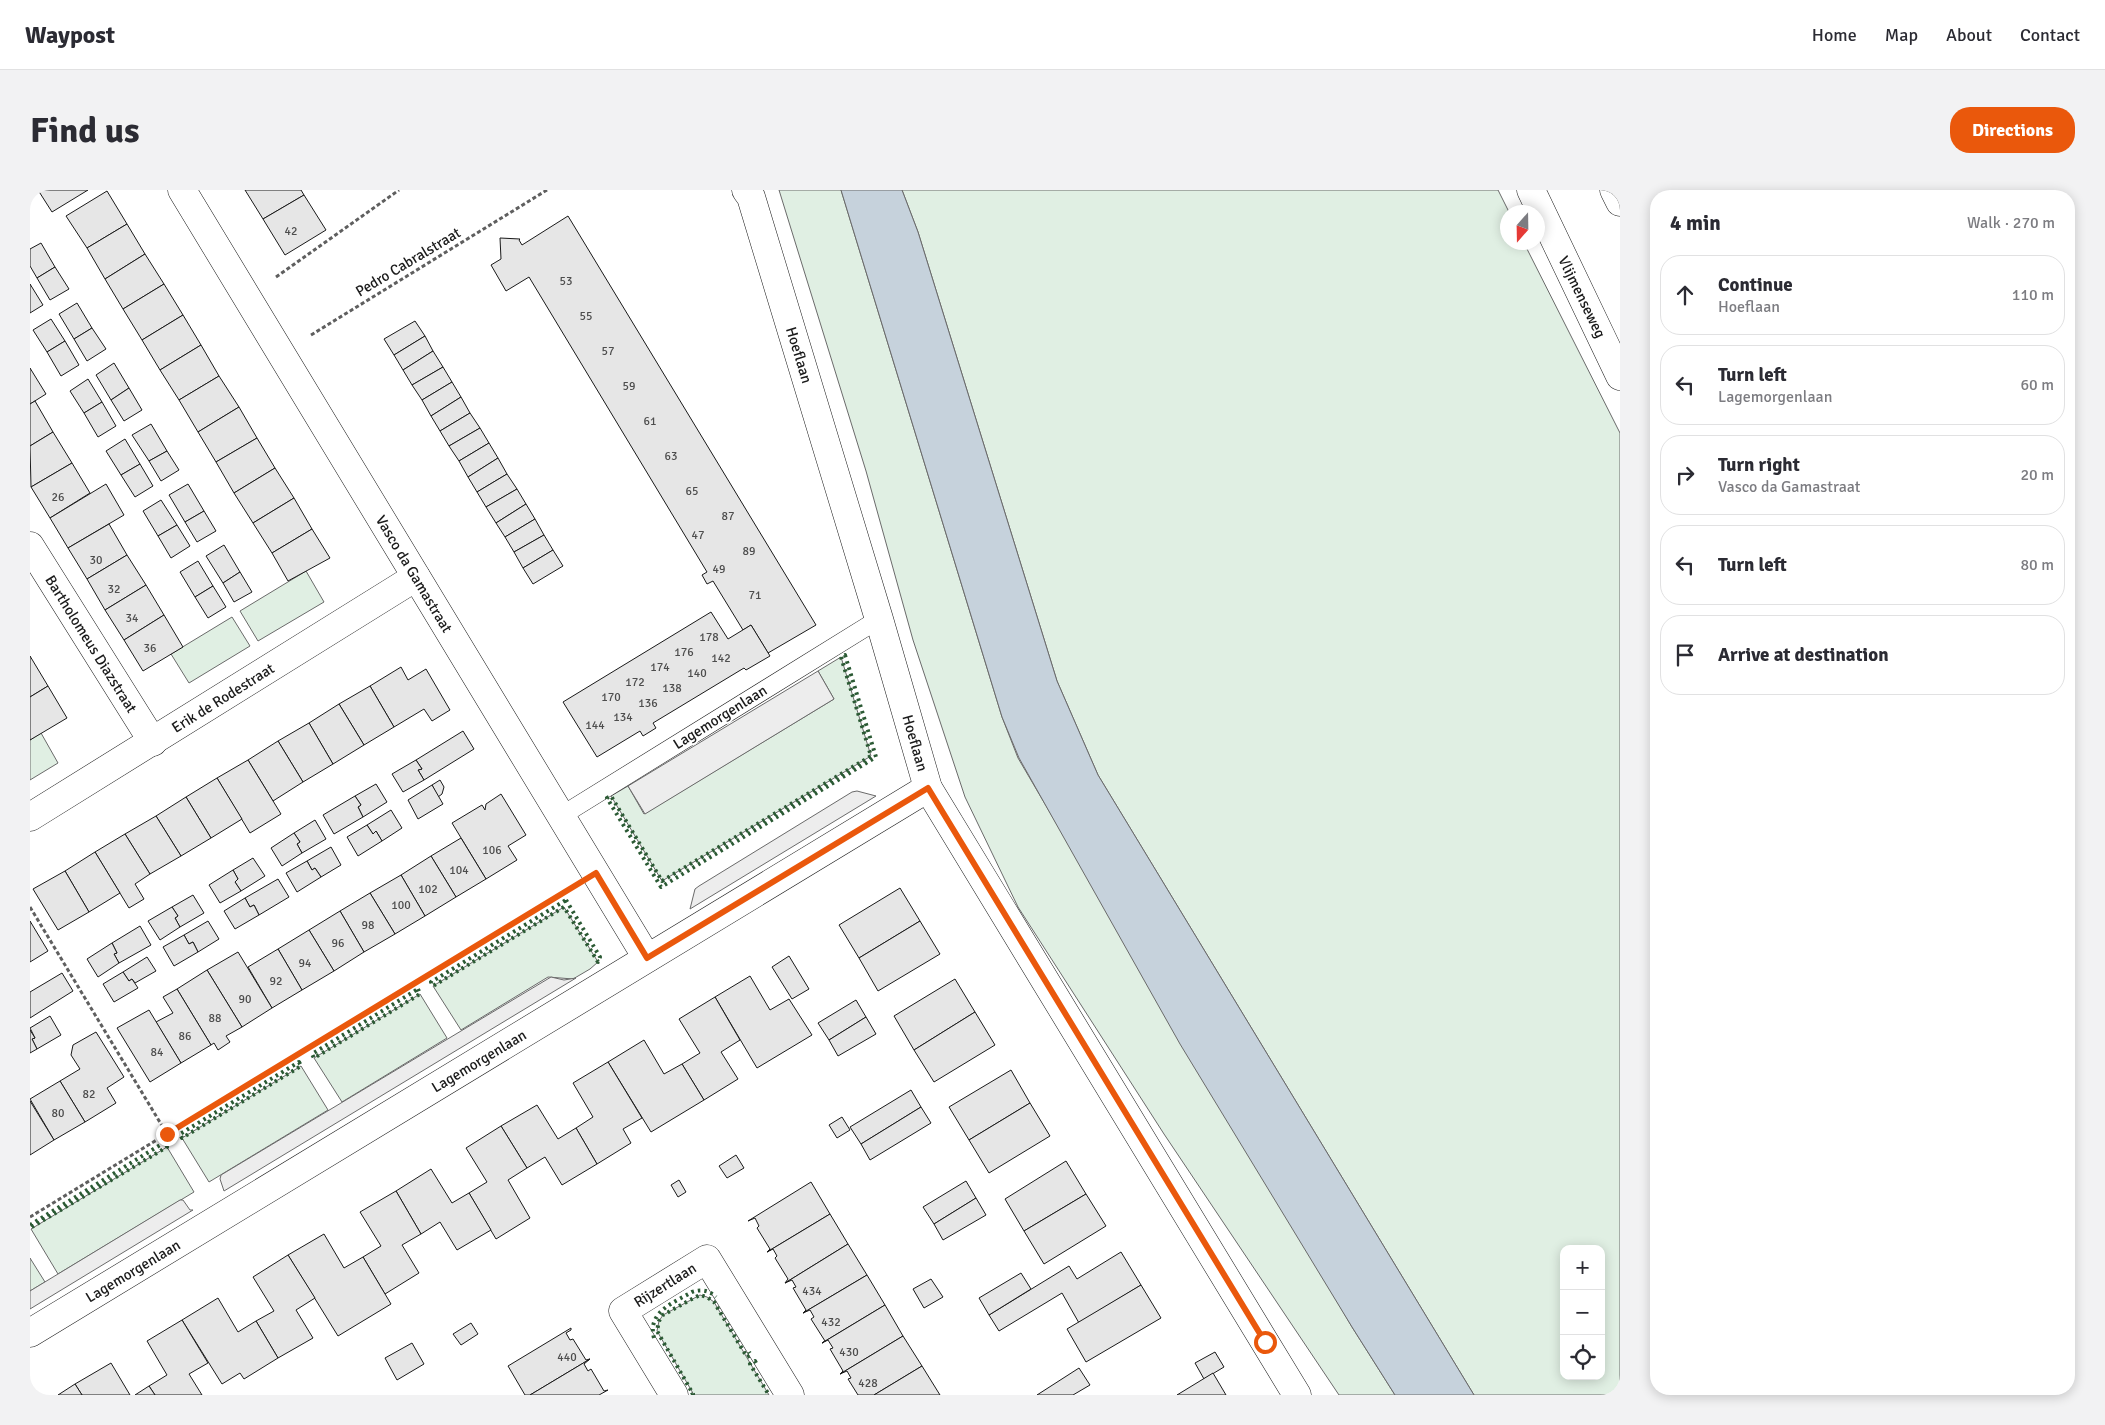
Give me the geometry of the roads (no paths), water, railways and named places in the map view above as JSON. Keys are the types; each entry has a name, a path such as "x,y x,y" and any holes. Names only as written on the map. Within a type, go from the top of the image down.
{"street":[{"name":"Vasco da Gamastraat","path":"182,190 647,958"},
{"name":"Hoeflaan","path":"746,190 751,197 879,619 928,788 1297,1395"},
{"name":"Vlijmenseweg","path":"1531,190 1620,376"},
{"path":"1614,190 1620,202"},
{"name":"Bartholomeus Diazstraat","path":"30,546 153,742"},
{"name":"Erik de Rodestraat","path":"30,817 416,577"},
{"name":"Lagemorgenlaan","path":"30,1334 928,788"},
{"name":"Rijzertlaan","path":"674,1395 623,1311 707,1259 790,1395"}],"lane":[{"name":"Lagemorgenlaan","path":"561,816 879,619"}]}
